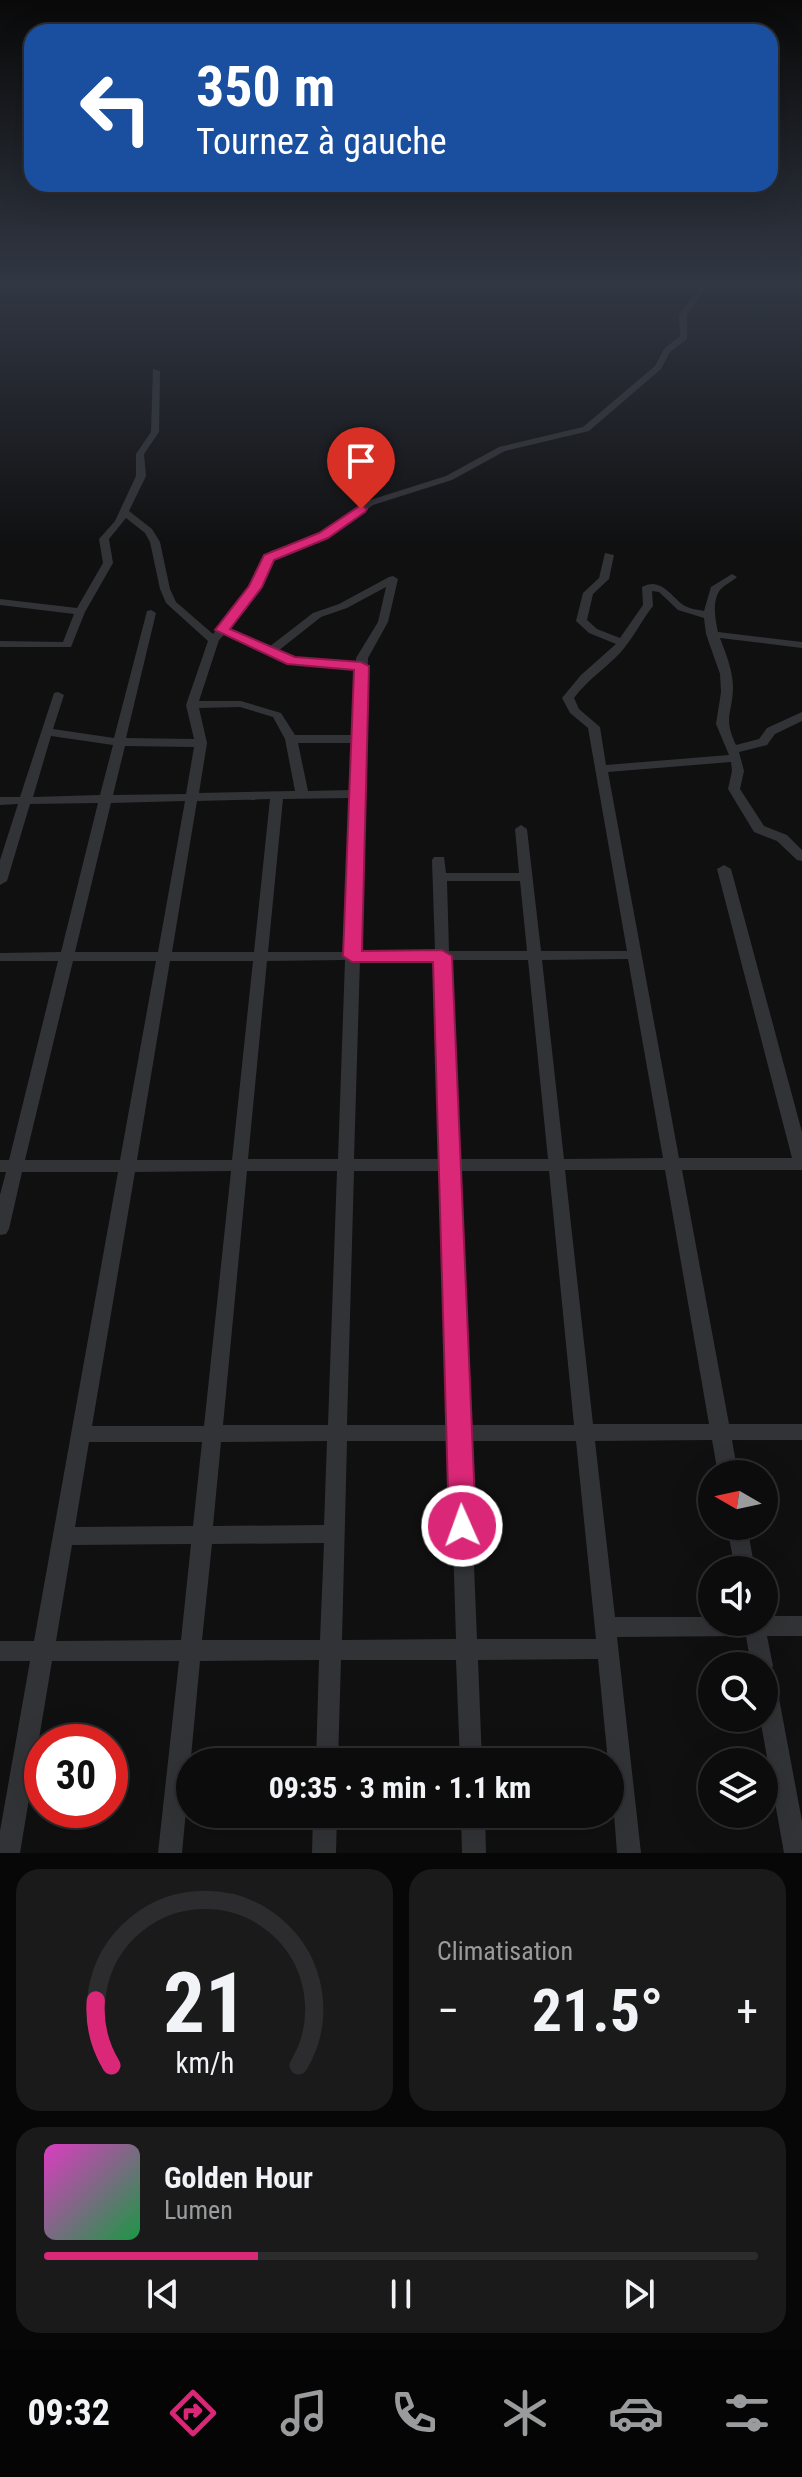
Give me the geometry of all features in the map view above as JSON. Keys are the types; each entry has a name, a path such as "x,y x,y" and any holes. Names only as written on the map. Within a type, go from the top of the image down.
{"street":[{"path":"0,644 67,645 80,612 109,558 104,539 124,512 141,476 140,454 155,432 156,371"},
{"path":"8,1853 201,743 192,705 218,635 249,595 268,558 275,553 324,535 370,503 449,478 502,449 570,435 593,425 653,371"},
{"path":"124,512 149,531 155,542 171,603 218,635 309,665 361,666"},
{"path":"609,555 604,579 588,593 581,621 593,631 623,643"},
{"path":"732,577 715,589 708,616 727,686 722,723 736,754 741,775 734,789 759,829 782,838 802,857"},
{"path":"271,651 317,615 343,606 393,579 383,622 362,658 361,666 327,1748"},
{"path":"708,616 682,608 662,589 647,587 648,606 623,643 610,657 590,670 568,698 574,711 594,727 725,1460"},
{"path":"0,602 80,612"},
{"path":"0,1229 8,1166 67,957 151,613"},
{"path":"711,634 802,645"},
{"path":"0,881 58,695"},
{"path":"192,705 241,704 277,715 291,739 302,794"},
{"path":"601,769 736,754 763,742 771,731 802,716"},
{"path":"47,732 120,742 201,743"},
{"path":"291,739 359,739"},
{"path":"0,801 358,794"},
{"path":"170,1853 277,795"},
{"path":"521,829 629,1853"},
{"path":"471,1748 439,869 526,877"},
{"path":"8,1166 802,1164 724,869"},
{"path":"0,957 634,955"},
{"path":"81,1434 802,1432"},
{"path":"63,1536 334,1534"},
{"path":"778,1625 802,1626"},
{"path":"0,1651 467,1649 698,1629"},
{"path":"774,1732 796,1853"},
{"path":"324,1853 325,1828"},
{"path":"473,1828 474,1853"}],"route":[{"path":"361,509 324,535 268,558 255,587 222,630 292,661 309,665 361,666 352,956 442,956 462,1526"}]}
